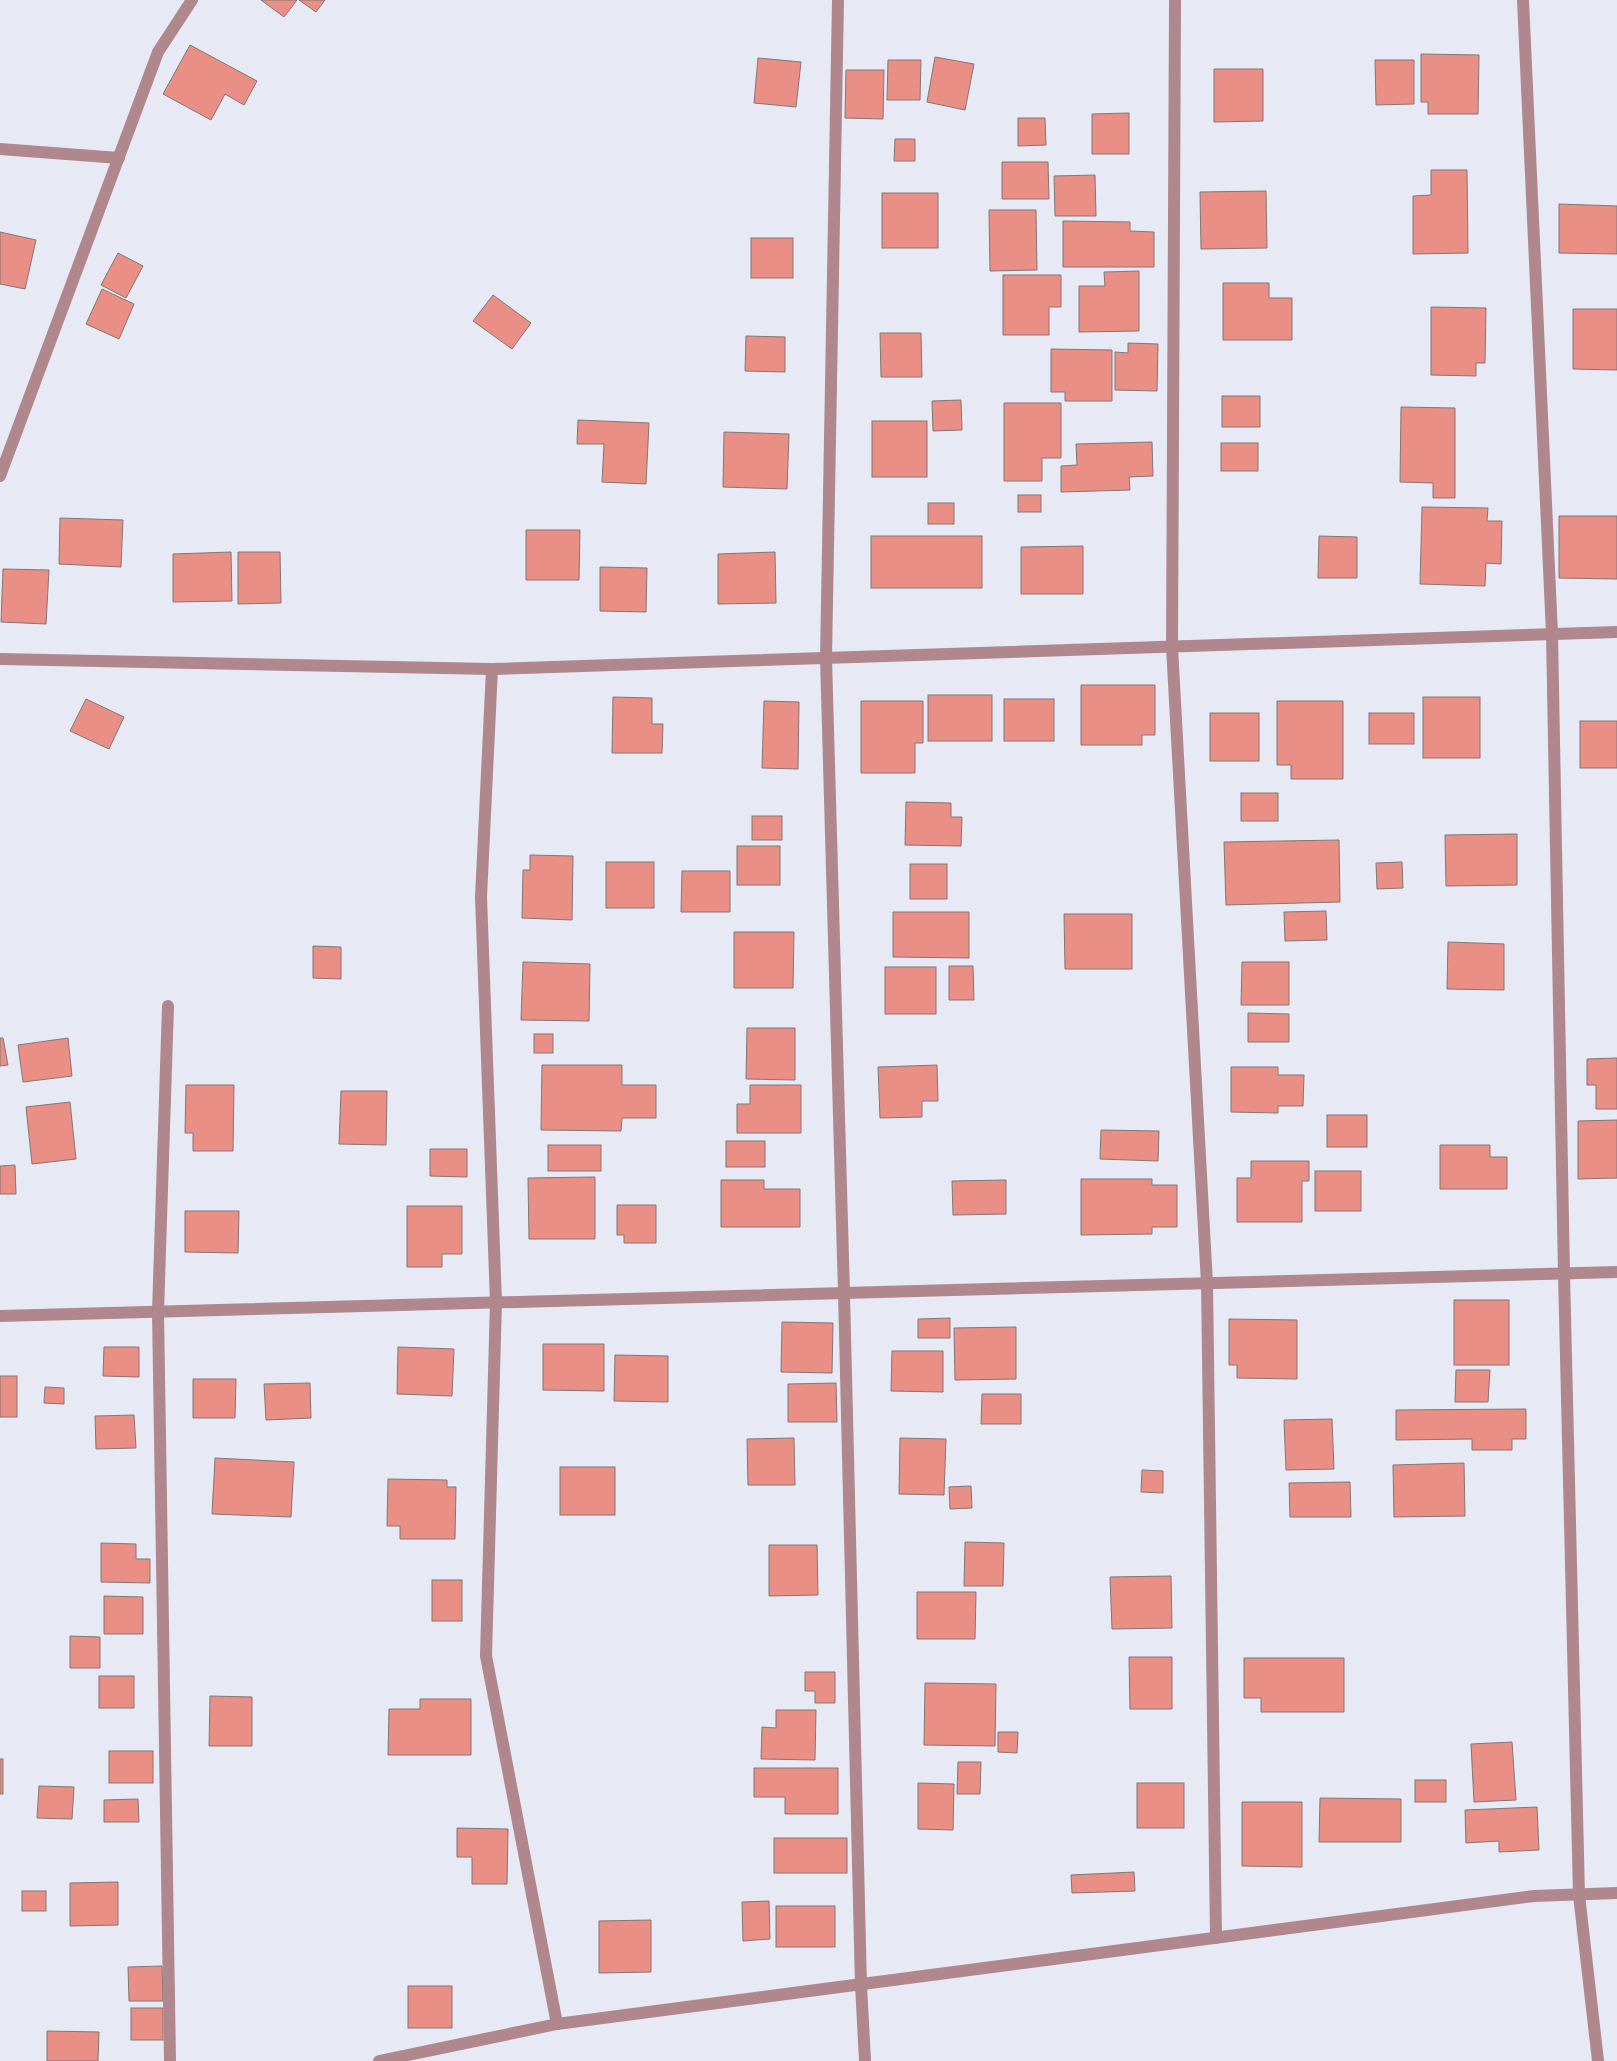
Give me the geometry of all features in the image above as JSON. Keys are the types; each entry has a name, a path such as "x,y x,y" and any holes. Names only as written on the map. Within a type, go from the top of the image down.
{"street":[{"path":"0,476 158,52 192,0"},
{"path":"838,0 826,658 861,1985 865,2061"},
{"path":"1175,0 1172,646 1207,1284 1216,1938"},
{"path":"1523,0 1552,634 1564,1274 1579,1894 1598,2061"},
{"path":"0,150 119,158"},
{"path":"0,659 492,668 1617,632"},
{"path":"492,668 481,897 496,1302 486,1656 556,2024"},
{"path":"168,1006 158,1312 170,2061"},
{"path":"0,1316 1617,1272"},
{"path":"379,2061 556,2024 1534,1896 1617,1893"}],"building":[{"path":"261,0 297,0 284,17"},
{"path":"299,0 325,0 316,12"},
{"path":"190,45 257,81 244,105 225,94 211,120 163,94"},
{"path":"1421,54 1479,55 1478,114 1428,114 1428,102 1421,102"},
{"path":"935,57 974,64 965,110 927,102"},
{"path":"758,58 801,62 796,107 754,103"},
{"path":"888,60 921,60 920,100 887,100"},
{"path":"1375,60 1414,60 1414,104 1376,105"},
{"path":"1214,69 1263,69 1263,121 1214,122"},
{"path":"846,70 884,70 883,119 845,118"},
{"path":"1129,113 1129,154 1092,154 1092,114"},
{"path":"1018,118 1045,118 1046,145 1018,146"},
{"path":"895,139 915,139 915,161 894,161"},
{"path":"1002,162 1048,162 1049,199 1002,199"},
{"path":"1431,170 1467,170 1468,253 1413,254 1413,196 1431,195"},
{"path":"1095,175 1096,216 1055,216 1054,176"},
{"path":"1266,191 1267,248 1201,249 1200,192"},
{"path":"882,193 938,193 938,248 882,248"},
{"path":"1559,204 1617,206 1617,254 1559,253"},
{"path":"989,210 1036,210 1037,270 990,271"},
{"path":"1063,221 1130,222 1130,231 1154,232 1154,267 1063,267"},
{"path":"0,232 36,240 25,289 0,284"},
{"path":"751,238 793,238 793,278 751,278"},
{"path":"118,253 143,266 126,298 101,285"},
{"path":"1139,271 1139,331 1079,332 1079,286 1105,286 1104,272"},
{"path":"1003,275 1061,275 1061,307 1049,307 1049,335 1003,335"},
{"path":"1223,283 1269,283 1269,298 1292,298 1292,340 1223,340"},
{"path":"102,289 134,304 119,339 86,324"},
{"path":"493,295 531,323 512,349 473,321"},
{"path":"1431,307 1486,308 1485,363 1476,363 1476,376 1431,375"},
{"path":"1573,309 1617,309 1617,370 1573,369"},
{"path":"880,333 921,333 922,377 881,377"},
{"path":"746,336 785,337 785,372 745,371"},
{"path":"1128,343 1158,344 1157,391 1115,390 1115,352 1128,353"},
{"path":"1051,349 1112,350 1112,401 1065,401 1065,392 1051,392"},
{"path":"1222,396 1260,396 1260,427 1222,427"},
{"path":"961,400 962,430 933,431 932,401"},
{"path":"1004,403 1061,403 1061,458 1042,458 1042,481 1004,481"},
{"path":"1401,407 1455,408 1455,498 1433,498 1433,483 1400,482"},
{"path":"578,420 649,423 646,484 602,482 604,444 577,444"},
{"path":"872,421 927,421 927,477 872,477"},
{"path":"724,432 789,434 787,489 723,487"},
{"path":"1152,442 1153,476 1129,477 1130,490 1061,492 1061,466 1077,465 1076,444"},
{"path":"1221,443 1258,443 1258,471 1221,471"},
{"path":"1018,495 1041,495 1041,512 1018,512"},
{"path":"928,503 954,503 954,524 928,524"},
{"path":"1422,507 1488,508 1487,521 1502,521 1501,564 1486,563 1485,586 1420,584"},
{"path":"1559,516 1617,516 1617,579 1559,578"},
{"path":"60,518 123,520 121,567 59,564"},
{"path":"526,530 580,530 579,580 526,580"},
{"path":"871,536 982,536 982,588 871,588"},
{"path":"1319,536 1357,537 1357,578 1318,578"},
{"path":"1083,546 1083,594 1021,594 1021,547"},
{"path":"231,552 232,601 173,602 173,554"},
{"path":"238,552 280,552 281,603 238,604"},
{"path":"775,552 776,603 718,604 718,554"},
{"path":"600,567 647,568 646,612 600,611"},
{"path":"3,569 49,570 46,624 1,622"},
{"path":"1081,685 1155,685 1155,735 1142,735 1142,745 1081,745"},
{"path":"928,695 992,695 992,741 928,741"},
{"path":"613,697 652,698 652,724 663,724 662,753 612,753"},
{"path":"1423,697 1480,697 1480,758 1423,758"},
{"path":"86,699 124,717 109,749 70,731"},
{"path":"1004,699 1054,699 1054,741 1004,741"},
{"path":"764,701 799,702 798,769 762,768"},
{"path":"861,701 923,701 923,743 915,743 915,773 861,773"},
{"path":"1277,701 1343,701 1343,779 1291,779 1291,765 1277,765"},
{"path":"1210,713 1259,713 1259,761 1210,761"},
{"path":"1369,713 1414,713 1414,744 1369,744"},
{"path":"1580,721 1617,721 1617,768 1580,768"},
{"path":"1241,793 1278,793 1278,821 1241,821"},
{"path":"906,802 951,803 951,817 962,817 961,846 905,845"},
{"path":"752,816 782,816 782,840 752,840"},
{"path":"1517,834 1517,885 1446,886 1445,835"},
{"path":"1339,840 1340,902 1226,905 1224,842"},
{"path":"737,846 780,846 780,885 737,885"},
{"path":"530,855 573,856 572,920 522,918 523,870 530,870"},
{"path":"606,862 654,862 654,908 606,908"},
{"path":"1402,862 1403,888 1377,889 1376,863"},
{"path":"910,864 947,864 947,899 910,899"},
{"path":"682,871 730,871 730,912 681,912"},
{"path":"1326,911 1327,940 1285,941 1284,912"},
{"path":"893,912 969,912 969,958 893,957"},
{"path":"1064,914 1132,914 1132,969 1065,969"},
{"path":"734,932 794,932 793,988 734,988"},
{"path":"1448,942 1504,944 1504,990 1447,989"},
{"path":"313,946 341,947 341,979 313,978"},
{"path":"523,962 590,964 589,1021 521,1020"},
{"path":"1242,962 1289,962 1289,1005 1241,1005"},
{"path":"949,966 973,966 974,1000 949,1000"},
{"path":"885,967 936,967 936,1014 885,1014"},
{"path":"1248,1013 1289,1014 1289,1042 1248,1042"},
{"path":"747,1028 795,1028 795,1080 746,1079"},
{"path":"534,1034 553,1034 553,1053 534,1053"},
{"path":"0,1038 3,1038 8,1065 0,1066"},
{"path":"68,1038 72,1076 23,1082 18,1045"},
{"path":"1617,1058 1617,1109 1596,1109 1596,1085 1587,1085 1587,1059"},
{"path":"542,1065 622,1065 622,1085 656,1085 656,1118 622,1118 621,1131 541,1130"},
{"path":"937,1065 938,1101 922,1101 922,1117 880,1118 878,1067"},
{"path":"1231,1067 1278,1067 1278,1075 1304,1075 1303,1106 1278,1106 1278,1113 1231,1112"},
{"path":"186,1085 234,1085 233,1151 193,1151 193,1133 185,1133"},
{"path":"750,1085 801,1085 801,1133 737,1133 737,1104 750,1104"},
{"path":"341,1091 387,1091 386,1145 339,1144"},
{"path":"70,1102 76,1159 32,1164 26,1107"},
{"path":"1327,1115 1367,1115 1367,1147 1327,1147"},
{"path":"1617,1120 1617,1178 1578,1179 1578,1121"},
{"path":"1101,1130 1159,1131 1158,1161 1100,1159"},
{"path":"726,1141 765,1141 765,1167 726,1167"},
{"path":"548,1145 601,1145 601,1171 548,1171"},
{"path":"1440,1145 1490,1145 1490,1157 1507,1157 1507,1189 1440,1189"},
{"path":"430,1149 467,1149 467,1177 430,1176"},
{"path":"1251,1161 1309,1161 1309,1181 1302,1181 1302,1222 1237,1222 1237,1178 1251,1178"},
{"path":"15,1165 16,1194 0,1194 0,1166"},
{"path":"1315,1171 1361,1171 1361,1211 1315,1211"},
{"path":"595,1177 595,1239 529,1239 528,1178"},
{"path":"1081,1179 1152,1179 1152,1185 1177,1185 1177,1227 1152,1227 1152,1234 1081,1235"},
{"path":"721,1180 764,1180 764,1189 800,1189 800,1227 721,1227"},
{"path":"1006,1180 1006,1214 953,1215 952,1181"},
{"path":"617,1205 656,1205 656,1243 624,1243 624,1235 617,1235"},
{"path":"407,1206 462,1206 462,1254 442,1254 442,1267 407,1267"},
{"path":"185,1211 239,1211 238,1253 185,1252"},
{"path":"1454,1300 1509,1300 1509,1365 1454,1365"},
{"path":"950,1318 950,1338 918,1338 918,1319"},
{"path":"1229,1319 1297,1320 1297,1379 1237,1378 1237,1365 1229,1365"},
{"path":"782,1322 833,1323 832,1373 781,1372"},
{"path":"1016,1327 1016,1379 955,1380 954,1328"},
{"path":"543,1344 604,1344 604,1391 543,1390"},
{"path":"104,1347 139,1347 139,1377 103,1376"},
{"path":"398,1347 454,1349 452,1396 397,1394"},
{"path":"892,1351 943,1351 943,1392 891,1391"},
{"path":"615,1355 668,1356 668,1402 614,1401"},
{"path":"1456,1370 1490,1370 1488,1402 1455,1402"},
{"path":"0,1376 17,1376 17,1417 0,1417"},
{"path":"193,1379 236,1379 235,1418 193,1418"},
{"path":"310,1383 311,1418 266,1420 264,1384"},
{"path":"836,1383 837,1422 788,1422 788,1384"},
{"path":"45,1387 64,1388 64,1404 44,1403"},
{"path":"982,1394 1021,1394 1021,1424 981,1424"},
{"path":"1526,1409 1526,1439 1512,1439 1512,1450 1472,1450 1472,1439 1396,1440 1396,1410"},
{"path":"134,1415 136,1448 96,1449 95,1416"},
{"path":"1332,1419 1334,1469 1286,1470 1284,1420"},
{"path":"794,1438 795,1485 748,1485 747,1439"},
{"path":"900,1438 946,1439 944,1495 899,1494"},
{"path":"215,1458 294,1462 291,1517 212,1514"},
{"path":"1464,1463 1465,1516 1394,1517 1393,1465"},
{"path":"560,1467 615,1467 615,1515 560,1515"},
{"path":"1142,1470 1163,1471 1163,1493 1141,1492"},
{"path":"388,1479 447,1480 447,1487 456,1487 455,1539 400,1539 400,1526 387,1526"},
{"path":"1350,1482 1351,1517 1290,1517 1289,1483"},
{"path":"971,1486 972,1508 950,1509 949,1487"},
{"path":"965,1542 1004,1543 1003,1586 964,1586"},
{"path":"101,1543 136,1544 136,1559 150,1559 150,1583 101,1582"},
{"path":"769,1545 817,1545 818,1595 769,1596"},
{"path":"1171,1576 1172,1628 1112,1629 1110,1577"},
{"path":"432,1580 462,1580 462,1621 432,1621"},
{"path":"917,1592 976,1592 975,1639 917,1639"},
{"path":"104,1596 143,1597 143,1634 104,1634"},
{"path":"70,1636 100,1637 100,1668 70,1668"},
{"path":"1129,1657 1172,1657 1172,1709 1130,1709"},
{"path":"1244,1658 1344,1658 1344,1712 1261,1712 1261,1698 1244,1698"},
{"path":"805,1672 835,1672 835,1703 815,1703 815,1691 805,1691"},
{"path":"99,1676 134,1676 134,1708 99,1708"},
{"path":"925,1683 996,1684 995,1746 924,1745"},
{"path":"210,1696 252,1697 252,1746 209,1746"},
{"path":"420,1699 471,1699 471,1755 388,1755 389,1709 420,1709"},
{"path":"776,1710 816,1710 815,1760 761,1759 762,1727 776,1728"},
{"path":"998,1732 1018,1732 1017,1753 998,1752"},
{"path":"1512,1742 1516,1800 1474,1802 1471,1744"},
{"path":"109,1751 153,1751 153,1783 109,1783"},
{"path":"0,1759 3,1759 3,1794 0,1794"},
{"path":"958,1762 981,1762 980,1794 957,1794"},
{"path":"754,1768 838,1768 838,1814 785,1814 785,1797 754,1797"},
{"path":"1415,1780 1446,1780 1446,1802 1415,1802"},
{"path":"918,1783 954,1784 953,1830 918,1829"},
{"path":"1137,1783 1184,1783 1184,1828 1137,1828"},
{"path":"39,1786 74,1787 72,1819 37,1818"},
{"path":"1320,1798 1401,1799 1401,1842 1319,1842"},
{"path":"138,1799 139,1822 104,1822 104,1800"},
{"path":"1242,1802 1302,1802 1302,1867 1242,1866"},
{"path":"1537,1807 1539,1850 1499,1852 1499,1841 1466,1843 1465,1810"},
{"path":"457,1828 508,1829 507,1884 472,1884 472,1857 457,1857"},
{"path":"774,1838 847,1838 847,1873 774,1873"},
{"path":"1134,1872 1135,1891 1072,1893 1071,1875"},
{"path":"118,1882 118,1925 70,1926 70,1883"},
{"path":"22,1891 46,1891 46,1911 22,1911"},
{"path":"769,1901 770,1939 743,1941 742,1902"},
{"path":"776,1906 835,1906 835,1947 776,1947"},
{"path":"651,1920 651,1972 599,1973 599,1921"},
{"path":"162,1966 163,2001 129,2001 128,1967"},
{"path":"408,1986 452,1986 452,2028 408,2028"},
{"path":"131,2008 163,2008 163,2040 131,2040"},
{"path":"47,2031 99,2032 98,2061 47,2061"}]}
